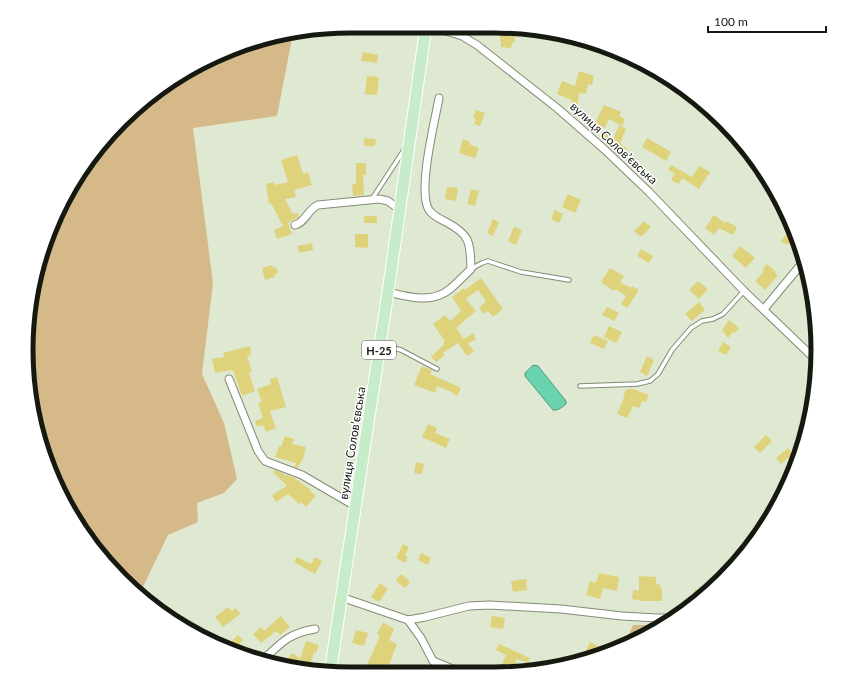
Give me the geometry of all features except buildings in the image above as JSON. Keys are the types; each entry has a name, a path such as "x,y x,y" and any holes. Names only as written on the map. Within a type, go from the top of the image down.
{"main road":[{"name":"вулиця Соловʼєвська","path":"331,666 388,292 425,33"}],"street":[{"name":"вулиця Соловʼєвська","path":"452,33 462,36 477,45 558,108 604,149 649,192 744,291 811,355"},
{"path":"388,292 415,298 436,297 451,289 471,269 470,249 466,237 460,229 434,215 426,202 425,193 427,166 439,98"},
{"path":"295,225 302,222 310,211 318,205 383,199 400,210"},
{"path":"764,309 800,266"},
{"path":"229,379 258,451 265,460 302,475 355,506"},
{"path":"341,597 408,620 469,606 489,605 561,609 663,618"},
{"path":"408,620 438,667"},
{"path":"267,656 281,643 294,634 315,629"},
{"path":"433,660 449,667"}],"lane":[{"path":"372,199 408,144"},
{"path":"471,269 488,261 522,272 569,280"},
{"path":"580,386 636,384 650,381 658,374 672,350 691,328 702,321 713,319 723,314 744,291"},
{"path":"380,345 401,350 437,368"}],"shaded area":[{"path":"292,38 277,116 193,128 213,283 202,374 224,423 237,479 224,493 197,503 198,522 168,535 142,589 112,559 86,526 75,508 57,471 39,412 33,350 39,288 57,229 75,191 99,157 126,126 157,99 191,75 229,57 248,50"},
{"path":"533,365 538,366 566,401 566,404 553,410 525,376 525,373"},
{"path":"633,625 652,625 634,634 628,637"}]}
